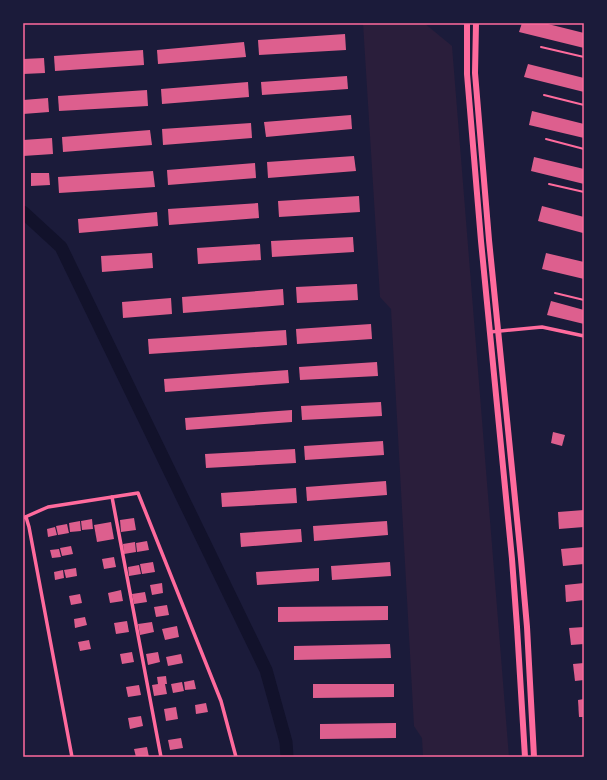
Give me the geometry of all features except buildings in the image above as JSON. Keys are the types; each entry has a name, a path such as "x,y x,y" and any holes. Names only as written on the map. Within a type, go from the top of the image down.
{"main road":[{"path":"467,23 466,74 518,627 525,757"},
{"path":"476,23 475,73 489,240 521,551 527,627 534,757"}],"street":[{"path":"490,332 542,327 584,336"},
{"path":"72,757 29,527 24,517 48,507 138,493 221,701 236,757"},
{"path":"112,497 161,757"}],"lane":[{"path":"541,47 584,57"},
{"path":"544,96 584,105"},
{"path":"546,139 584,149"},
{"path":"549,184 584,192"},
{"path":"554,293 584,300"}],"shaded area":[{"path":"363,23 424,23 452,46 509,757 423,757 422,738 414,726 391,309 380,297"}],"waterway":[{"path":"23,212 61,247 266,670 286,742 287,757"}]}
